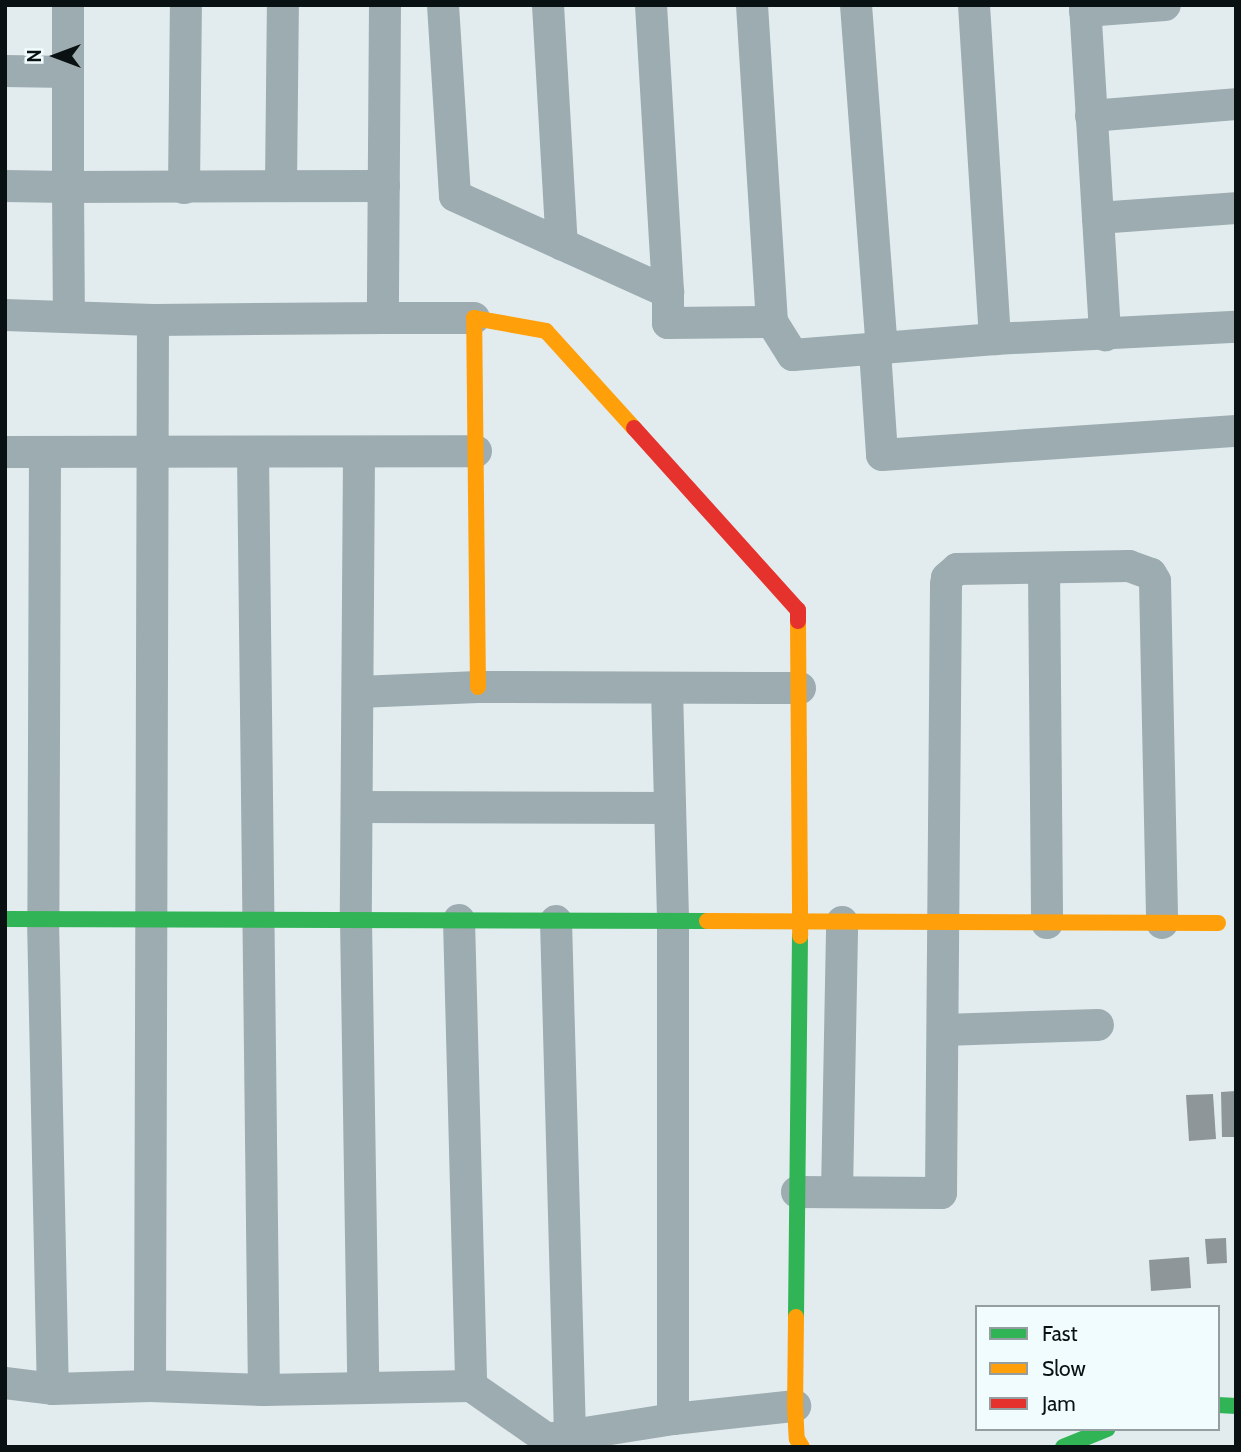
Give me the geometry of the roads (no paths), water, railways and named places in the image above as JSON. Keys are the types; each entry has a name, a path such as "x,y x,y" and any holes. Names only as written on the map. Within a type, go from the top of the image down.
{"street":[{"path":"68,5 69,315"},
{"path":"184,188 186,5"},
{"path":"281,186 283,5"},
{"path":"383,318 385,5"},
{"path":"443,5 455,196 668,292"},
{"path":"548,5 562,245"},
{"path":"651,5 668,323 772,322"},
{"path":"752,5 772,322 793,355 878,351 995,339 1236,327"},
{"path":"856,5 882,455 1236,431"},
{"path":"974,5 995,339"},
{"path":"1105,335 1085,8 1165,5"},
{"path":"5,71 68,72"},
{"path":"1091,116 1236,104"},
{"path":"5,186 384,186"},
{"path":"1098,218 1236,208"},
{"path":"5,315 69,315 153,320 474,318 504,321 546,331 798,610 800,922 795,1406 797,1439 802,1447"},
{"path":"474,318 478,687"},
{"path":"150,1386 153,320"},
{"path":"5,452 476,451"},
{"path":"45,453 43,919 53,1389"},
{"path":"253,453 256,919 264,1390"},
{"path":"359,453 356,920 363,1388"},
{"path":"797,1192 941,1193 947,578 952,572 965,567 1044,569 1129,566 1151,574 1155,581 1162,923"},
{"path":"1044,569 1047,923"},
{"path":"359,692 478,687 800,688"},
{"path":"667,689 673,921 673,1419"},
{"path":"358,807 670,808"},
{"path":"5,919 1217,923"},
{"path":"459,920 471,1386"},
{"path":"556,921 570,1435"},
{"path":"837,1192 842,922"},
{"path":"944,1030 1098,1025"},
{"path":"5,1383 53,1389 150,1386 264,1390 471,1386 547,1439 673,1419 795,1406"},
{"path":"1063,1447 1102,1431"}]}
